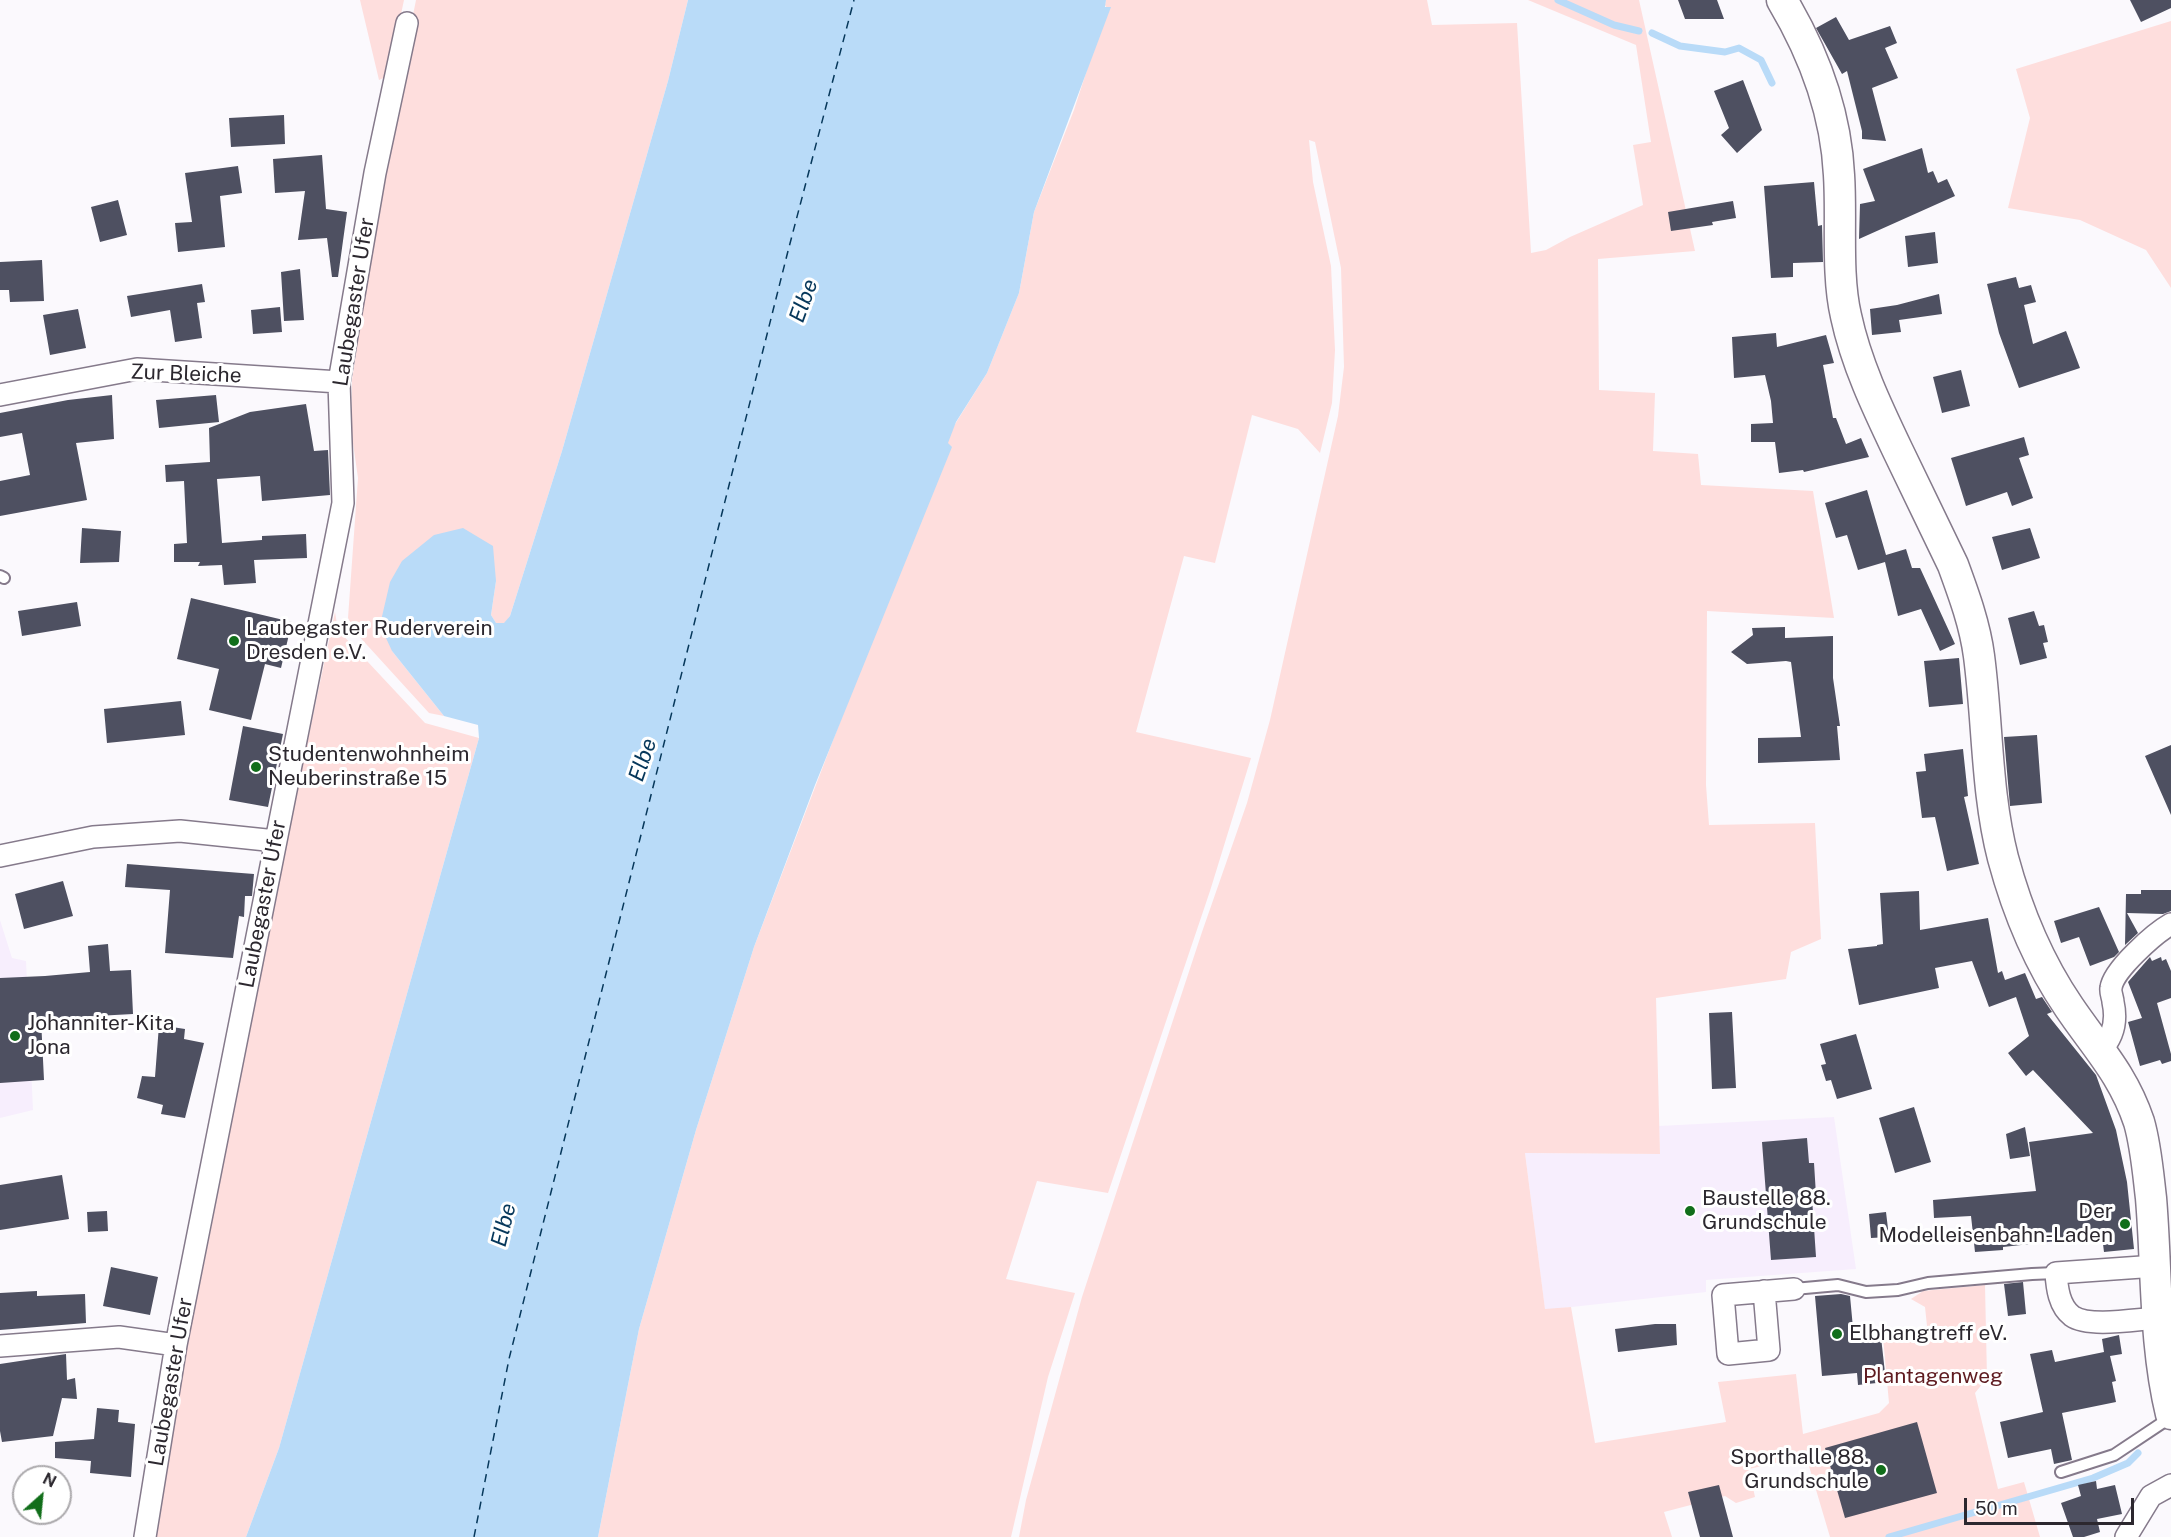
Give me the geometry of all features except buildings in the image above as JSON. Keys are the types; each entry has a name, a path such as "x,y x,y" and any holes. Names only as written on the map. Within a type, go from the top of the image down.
{"main road":[{"path":"1782,0 1800,31 1818,75 1836,140 1842,282 1851,339 1874,400 1953,565 1972,625 1982,681 1991,795 2004,860 2024,921 2046,969 2124,1084 2140,1125 2147,1159 2164,1385 2171,1415"}],"street":[{"name":"Laubegaster Ufer","path":"145,1537 176,1344 343,503 339,382 375,173 407,23"},
{"name":"Zur Bleiche","path":"0,395 137,369 339,382"},
{"path":"0,856 93,837 180,831 276,841"},
{"path":"2101,1050 2114,1031 2115,1011 2111,988 2116,978 2122,968 2159,931 2171,924"},
{"path":"2156,1266 2056,1273 2057,1290 2061,1303 2072,1316 2088,1322 2159,1317"},
{"path":"1764,1292 1794,1288"},
{"path":"0,1346 119,1336 176,1344"},
{"path":"2126,1537 2151,1496 2171,1485"}],"lane":[{"path":"1794,1288 1838,1285 1866,1292 1898,1290 1928,1283 2056,1273"},
{"path":"2061,1472 2114,1455 2171,1415"}],"shaded area":[{"name":"Johanniter-Kita Jona","path":"0,920 12,958 26,961 33,1110 0,1118"},
{"name":"Baustelle 88. Grundschule","path":"1834,1117 1856,1269 1706,1280 1706,1292 1545,1310 1525,1153 1660,1154 1659,1126"}],"green space":[{"path":"360,0 404,0 388,76 379,80"},
{"path":"416,0 688,0 668,81 562,451 510,616 505,623 496,623 491,615 496,581 392,651 444,716 429,713 357,634 348,618 358,478 351,429 352,380 393,115"},
{"name":"Plantagenweg","path":"1106,0 1427,0 1432,25 1517,23 1531,253 1546,250 1643,205 1633,145 1651,142 1636,45 1528,0 1639,0 1695,251 1598,259 1599,390 1655,393 1653,451 1698,454 1701,485 1813,491 1834,618 1707,611 1706,785 1709,825 1815,823 1821,939 1791,952 1786,979 1656,998 1660,1154 1525,1153 1545,1309 1571,1307 1595,1443 1726,1422 1718,1382 1796,1374 1803,1434 1879,1413 1889,1403 1883,1337 1921,1334 1927,1326 1925,1307 1911,1299 1923,1291 1985,1285 1987,1378 1975,1393 1998,1489 2024,1482 2040,1537 1830,1537 1806,1456 1749,1469 1755,1497 1736,1503 1725,1496 1664,1512 1672,1537 1019,1537 1026,1500 1082,1297 1202,932 1247,803 1270,720 1338,416 1344,367 1341,268 1315,142 1309,140 1313,182 1331,266 1335,350 1332,403 1320,453 1298,429 1252,415 1215,563 1184,556 1136,732 1251,758 1210,891 1108,1193 1037,1181 1006,1279 1075,1293 1048,1377 1011,1537 598,1537 639,1329 696,1130 754,947 952,429 987,373 1019,293 1034,212 1074,110 1107,8"},
{"path":"2171,21 2171,288 2146,250 2080,220 2008,208 2030,118 2016,69"},
{"path":"335,612 338,630 425,723 479,738 279,1448 246,1537 151,1537 173,1406 202,1274 287,838"}],"water":[{"name":"Elbe","path":"688,0 1106,0 1105,7 1111,7 1034,212 1019,293 987,373 956,422 948,443 952,447 815,785 754,947 696,1130 639,1329 598,1537 246,1537 279,1448 479,738 478,725 444,716 392,651 380,625 390,582 402,561 434,535 463,528 493,546 496,581 491,615 496,623 504,623 510,616 562,451 668,81"}],"waterway":[{"path":"1558,0 1614,25 1639,31"},
{"path":"1652,33 1680,46 1725,52 1739,48 1761,60 1772,83"},
{"path":"1889,1537 2093,1478 2128,1463 2138,1453"}],"ferry route":[{"path":"474,1537 509,1359 788,251 854,0"}],"place":[{"name":"Laubegaster Ruderverein Dresden e.V.","path":"234,641"},
{"name":"Studentenwohnheim Neuberinstraße 15","path":"256,767"},
{"name":"Johanniter-Kita Jona","path":"15,1036"},
{"name":"Baustelle 88. Grundschule","path":"1690,1211"},
{"name":"Der Modelleisenbahn-Laden","path":"2125,1224"},
{"name":"Elbhangtreff eV.","path":"1837,1334"},
{"name":"Sporthalle 88. Grundschule","path":"1881,1470"}]}
